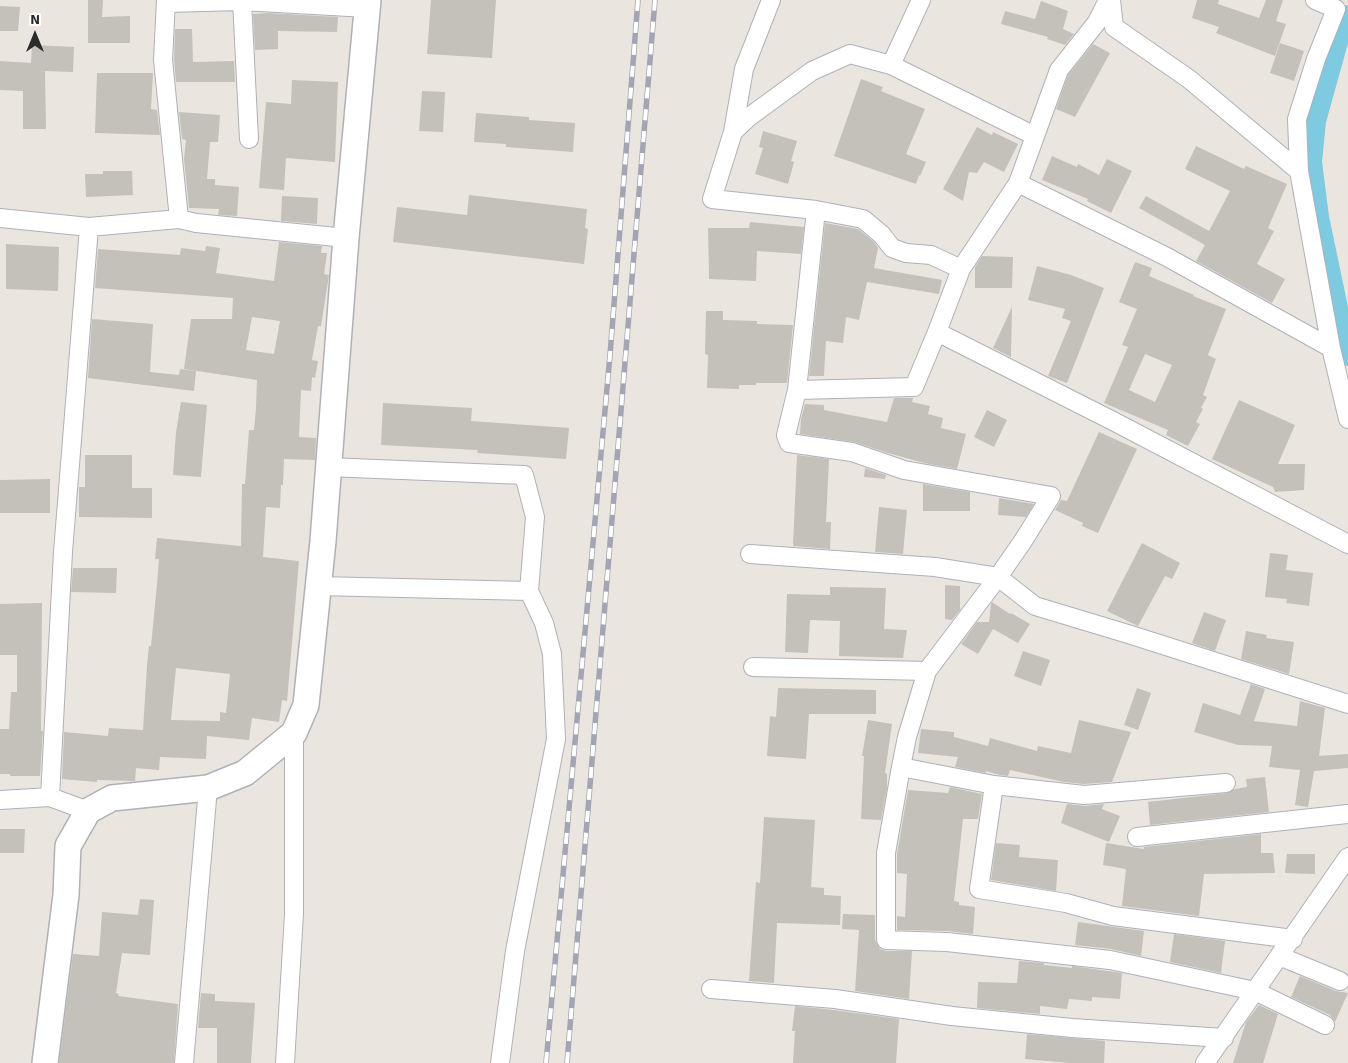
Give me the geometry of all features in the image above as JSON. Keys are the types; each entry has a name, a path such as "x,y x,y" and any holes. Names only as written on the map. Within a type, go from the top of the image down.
{"main road":[{"path":"45,1063 66,895 68,846 88,811 112,798 208,788 245,773 294,733 306,705 318,586 367,4"}],"street":[{"path":"771,0 744,69 733,132 712,198 816,210 863,219 882,235 892,248 930,255 961,269"},
{"path":"891,65 921,0"},
{"path":"797,390 914,387 961,269 1018,183 1059,70 1096,22 1110,0"},
{"path":"1110,0 1114,27 1189,79 1299,171"},
{"path":"1315,0 1337,4 1296,119 1299,171 1332,348 1348,418"},
{"path":"179,219 163,60 166,1 367,4"},
{"path":"242,1 249,139"},
{"path":"733,132 812,71 850,54 891,65 1035,136"},
{"path":"1018,183 1167,258 1332,348"},
{"path":"816,210 797,390 786,435 789,443 852,452 904,470 1051,496 998,577 927,671 907,737 886,853 886,940 947,942 1110,960 1255,991 1325,1025"},
{"path":"0,218 89,227 179,219 196,223 346,238"},
{"path":"50,797 63,552 89,227"},
{"path":"937,332 1113,421 1348,544"},
{"path":"328,467 524,474 535,517 529,591 544,624 552,654 556,739 515,951 500,1063"},
{"path":"750,554 935,567 998,577 1035,606 1348,704"},
{"path":"318,586 529,591"},
{"path":"753,667 927,671"},
{"path":"285,1063 294,914 294,733"},
{"path":"901,768 994,785 1084,795 1226,783"},
{"path":"994,785 980,889 1066,903 1113,916 1293,939"},
{"path":"184,1063 208,788"},
{"path":"0,800 50,797 88,811"},
{"path":"1137,837 1348,814"},
{"path":"1205,1063 1279,956 1342,876 1348,857"},
{"path":"1279,956 1340,981"},
{"path":"711,989 835,999 952,1016 1072,1028 1224,1038"}],"building":[{"path":"88,0 103,0 102,17 130,16 130,43 88,43"},
{"path":"431,0 496,0 492,58 427,54"},
{"path":"1197,0 1219,0 1218,4 1259,18 1266,0 1283,0 1276,21 1286,24 1275,56 1216,33 1219,27 1192,18"},
{"path":"1041,1 1068,11 1063,29 1074,34 1065,45 1047,39 1048,37 1001,24 1005,11 1035,19"},
{"path":"0,6 20,7 18,31 0,31"},
{"path":"253,14 338,17 337,32 278,31 278,49 255,50"},
{"path":"175,29 192,29 193,62 234,61 235,82 176,82 174,60"},
{"path":"1280,43 1304,51 1294,81 1270,73"},
{"path":"1093,44 1110,53 1075,117 1056,109 1068,75"},
{"path":"32,45 74,47 73,72 45,71 46,129 23,129 23,91 0,90 0,61 31,63"},
{"path":"97,73 153,73 151,109 157,110 160,135 95,133"},
{"path":"861,79 883,87 881,91 925,109 906,154 926,162 916,184 834,156"},
{"path":"292,80 338,82 335,162 286,158 284,190 259,188 266,102 291,104"},
{"path":"422,91 445,92 443,132 419,131"},
{"path":"179,112 220,115 218,142 210,142 207,179 215,179 215,185 239,187 237,216 218,215 219,209 189,208 184,159 186,140 182,139"},
{"path":"476,113 529,117 529,120 575,123 573,152 506,147 506,144 474,142"},
{"path":"977,127 992,135 993,132 1018,144 1004,172 984,162 977,173 969,172 963,201 943,189"},
{"path":"763,131 797,141 791,161 794,162 788,184 755,174 763,148 759,147"},
{"path":"1196,146 1244,169 1246,166 1287,184 1268,228 1274,231 1257,264 1285,279 1272,303 1196,261 1205,245 1139,208 1146,196 1209,231 1230,191 1185,169"},
{"path":"1052,156 1077,167 1078,164 1099,175 1107,159 1132,171 1111,213 1087,201 1088,199 1042,180"},
{"path":"103,171 132,171 133,195 86,197 85,174 103,174"},
{"path":"469,195 587,209 585,228 588,229 584,264 393,242 397,207 467,215"},
{"path":"282,196 318,198 317,224 281,221"},
{"path":"750,222 804,227 801,254 757,251 756,281 709,279 708,228 749,228"},
{"path":"825,223 858,229 874,242 878,248 874,268 942,280 939,294 867,282 859,320 846,317 843,343 826,341 824,376 809,376"},
{"path":"279,242 322,246 321,253 327,253 324,274 329,275 321,326 318,326 312,360 318,361 315,378 312,377 311,391 301,390 299,437 316,438 315,460 284,459 280,508 266,507 263,557 299,561 287,701 282,700 279,722 252,718 249,740 207,736 206,759 160,757 159,770 136,768 135,781 97,780 97,782 62,779 64,732 108,736 109,728 143,730 147,665 149,646 151,646 159,559 155,559 157,538 241,546 242,484 245,484 249,430 254,430 256,408 257,380 184,369 191,319 232,319 233,298 95,288 98,249 180,255 181,248 205,251 206,246 220,248 216,273 274,281","holes":["252,317 280,321 274,354 246,350","176,668 230,674 226,713 220,712 220,721 171,720"]},
{"path":"6,244 59,247 58,291 6,289"},
{"path":"982,256 1013,257 1012,288 975,288 975,267"},
{"path":"1135,262 1152,268 1149,276 1226,309 1208,355 1216,359 1203,395 1207,397 1196,422 1200,424 1188,446 1166,435 1168,430 1104,403 1128,347 1122,345 1137,309 1119,302","holes":["1145,354 1172,365 1155,402 1129,390"]},
{"path":"1037,266 1071,275 1104,288 1067,383 1048,376 1071,321 1062,318 1065,309 1028,300"},
{"path":"1012,307 1011,357 993,348"},
{"path":"706,311 723,311 723,320 757,321 757,324 793,325 787,383 739,385 739,389 707,388 708,355 705,354"},
{"path":"92,319 153,324 150,372 179,375 180,369 196,371 194,391 88,378"},
{"path":"894,398 913,398 912,402 930,406 928,414 943,418 941,428 966,434 957,469 924,463 854,442 800,434 805,404 824,405 824,410 887,422"},
{"path":"1239,400 1295,425 1278,464 1305,464 1304,490 1275,492 1273,487 1212,459"},
{"path":"181,402 207,405 201,477 173,475 176,432"},
{"path":"383,403 472,408 471,421 569,428 566,459 477,453 478,450 381,445"},
{"path":"987,410 1007,420 994,447 974,437"},
{"path":"1099,432 1137,449 1098,533 1082,526 1083,523 1055,510 1061,500 1067,501"},
{"path":"85,455 132,455 132,488 152,488 152,518 79,517 79,487 85,487"},
{"path":"797,455 829,459 826,522 831,522 830,549 793,546"},
{"path":"865,468 886,475 885,479 864,477"},
{"path":"50,479 50,513 0,513 0,480"},
{"path":"923,484 970,492 970,511 923,511"},
{"path":"999,498 1034,504 1026,517 998,515"},
{"path":"879,507 907,510 903,554 875,552"},
{"path":"1142,543 1180,563 1172,579 1165,576 1138,626 1107,611"},
{"path":"1270,553 1288,555 1286,570 1313,573 1309,606 1286,603 1287,599 1265,597"},
{"path":"73,568 117,568 116,593 71,592"},
{"path":"945,585 960,586 960,610 952,620 945,619"},
{"path":"830,587 886,588 884,629 907,630 903,658 839,656 840,621 810,620 808,653 785,652 787,594 830,595"},
{"path":"992,602 1030,624 1018,643 993,629 978,654 961,644 977,622 989,622"},
{"path":"42,603 41,731 43,731 40,776 0,774 0,729 9,729 11,692 17,692 17,655 0,655 0,604"},
{"path":"1204,612 1226,620 1215,651 1192,643"},
{"path":"1246,631 1267,635 1266,638 1294,642 1289,674 1241,659"},
{"path":"1023,651 1050,660 1041,686 1014,676"},
{"path":"1251,684 1265,689 1254,721 1297,726 1300,701 1325,708 1319,756 1348,754 1348,768 1314,771 1308,807 1295,805 1300,770 1269,767 1272,746 1238,745 1194,732 1203,703 1240,715"},
{"path":"778,688 876,690 876,714 809,714 806,759 767,756 770,716 776,717"},
{"path":"1137,688 1151,693 1138,730 1124,725"},
{"path":"868,720 892,724 885,773 887,774 887,788 881,820 861,819 864,756 862,756"},
{"path":"1079,720 1131,732 1112,782 1084,784 1064,782 1010,770 1008,776 986,771 986,773 955,767 958,757 918,753 921,729 954,732 954,737 988,746 990,738 1037,751 1038,746 1071,753"},
{"path":"1265,777 1269,812 1150,825 1148,802 1227,793 1235,789 1247,787 1246,779"},
{"path":"950,787 982,794 978,819 963,819 954,901 959,902 959,905 975,907 973,934 947,931 897,930 897,916 905,917 907,874 897,873 897,854 908,790 948,793"},
{"path":"1067,804 1085,806 1104,804 1102,809 1120,816 1109,842 1061,823"},
{"path":"764,817 815,820 811,887 824,888 824,895 841,896 840,925 777,923 774,983 749,981 756,882 760,883"},
{"path":"0,829 25,829 24,853 0,853"},
{"path":"1261,834 1261,853 1273,853 1275,873 1204,874 1199,916 1122,906 1126,869 1103,865 1106,843 1144,849 1144,847"},
{"path":"996,843 1020,845 1019,857 1058,860 1056,891 991,880"},
{"path":"1287,854 1315,854 1315,874 1285,873"},
{"path":"140,899 154,900 150,955 122,953 116,993 119,994 118,996 178,1004 174,1063 59,1063 73,954 99,956 102,912 138,915"},
{"path":"843,914 875,915 875,940 880,949 886,951 912,951 909,999 855,991 859,930 842,929"},
{"path":"1078,922 1144,931 1141,956 1111,949 1075,945"},
{"path":"1174,934 1225,941 1221,973 1170,962"},
{"path":"1019,961 1122,973 1120,999 1092,997 1092,1001 1069,999 1067,1009 1040,1006 1040,1014 977,1008 978,982 1017,983"},
{"path":"1300,976 1336,991 1348,993 1335,1022 1330,1015 1291,997"},
{"path":"201,993 215,994 215,1001 255,1003 251,1063 217,1063 217,1028 198,1028"},
{"path":"1259,1005 1278,1014 1263,1063 1233,1063 1246,1022"},
{"path":"795,1006 899,1019 896,1063 793,1063 795,1031 792,1031"},
{"path":"1027,1034 1105,1041 1104,1063 1070,1063 1025,1059"}],"waterway":[{"path":"1348,15 1341,31 1316,121 1312,162 1319,217 1348,356"}],"railway":[{"path":"546,1063 610,355 638,0"},
{"path":"567,1063 655,0"}]}
